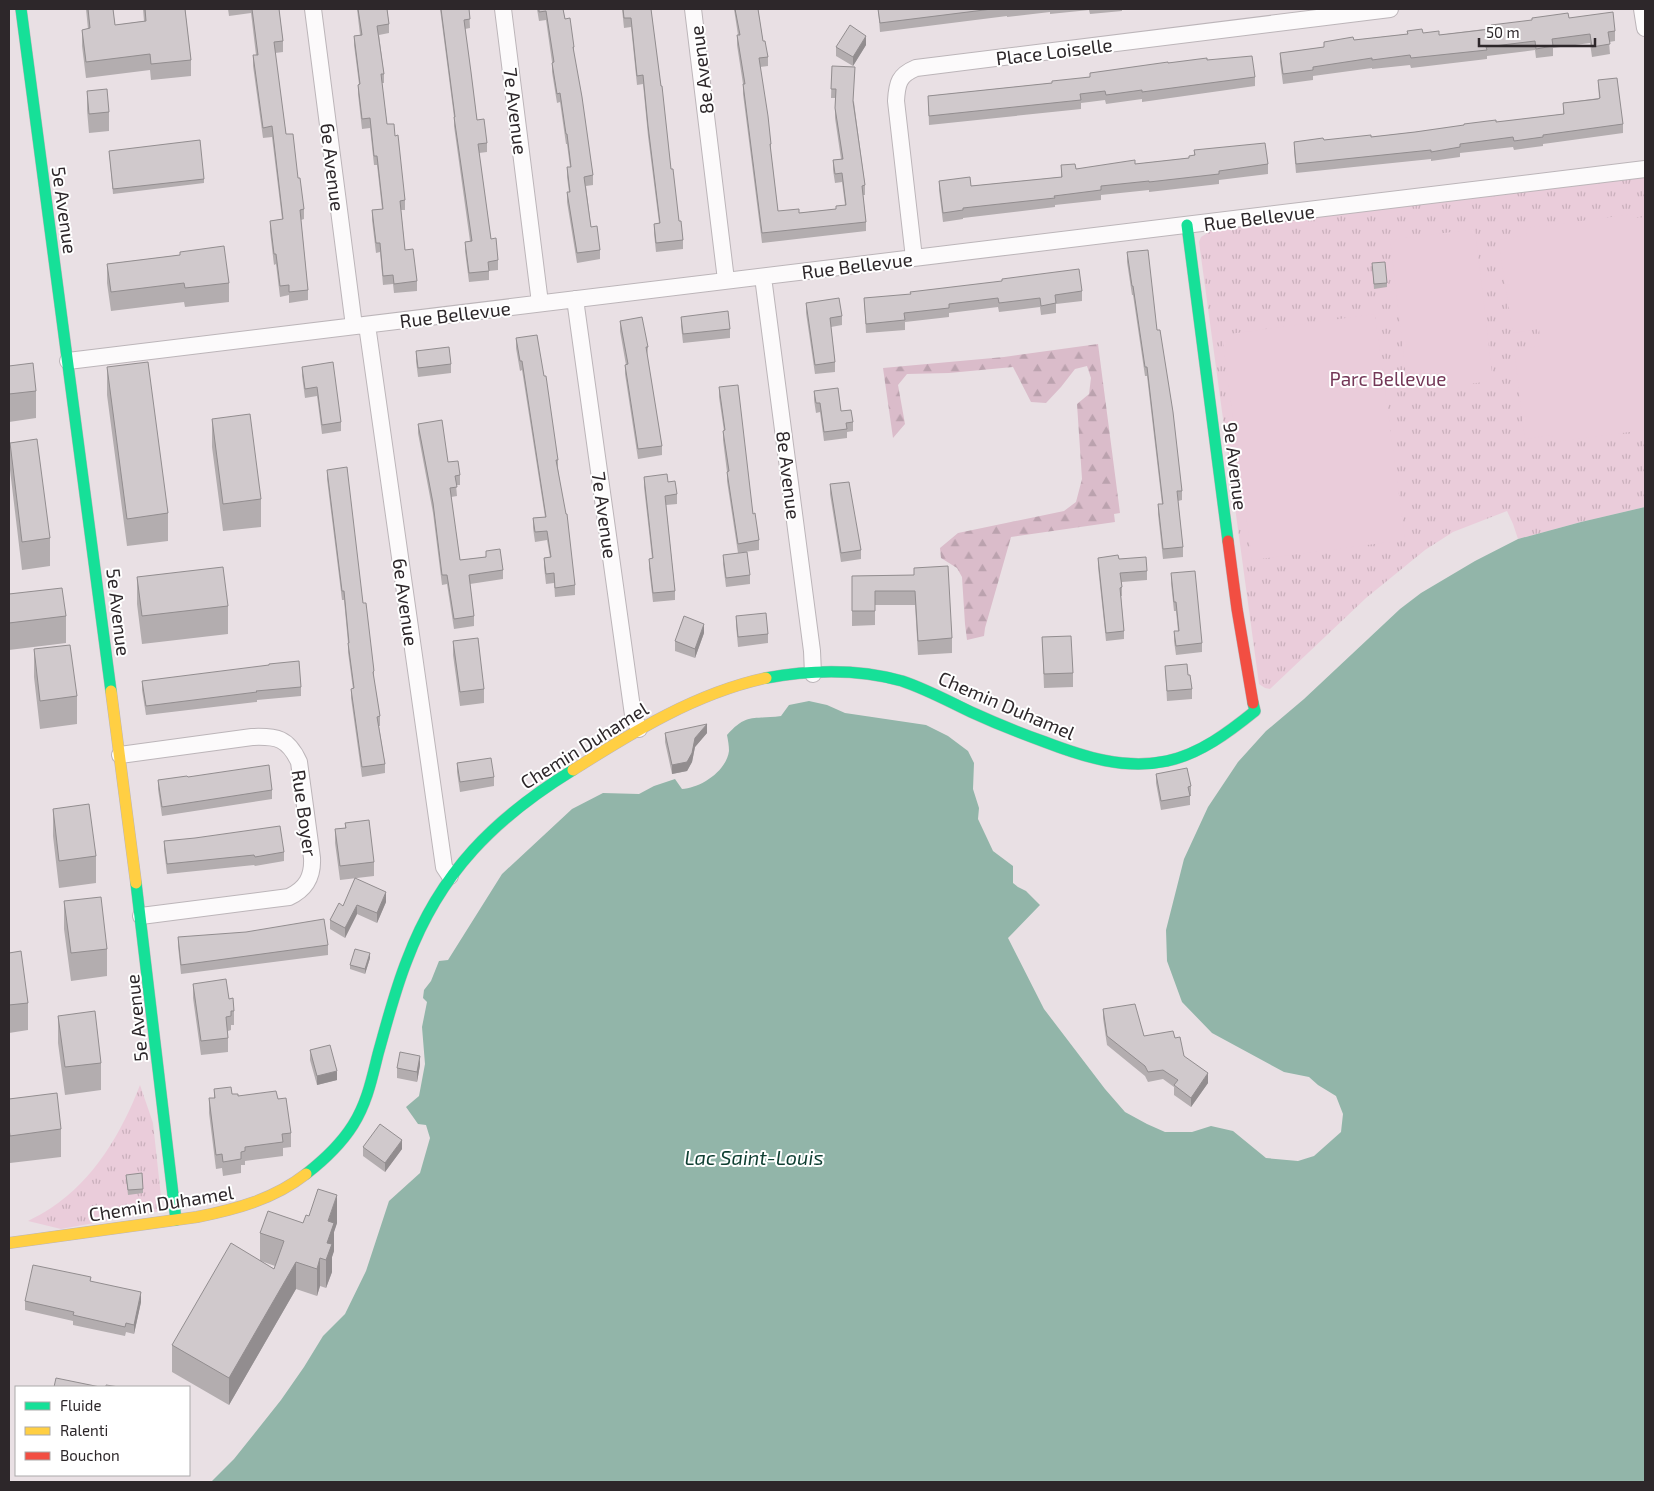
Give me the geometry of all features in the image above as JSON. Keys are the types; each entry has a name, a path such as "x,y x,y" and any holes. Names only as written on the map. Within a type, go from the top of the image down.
{"street":[{"name":"5e Avenue","path":"20,9 141,916 176,1220"},
{"name":"6e Avenue","path":"313,9 444,867 450,876"},
{"name":"7e Avenue","path":"503,9 540,304"},
{"name":"8e Avenue","path":"693,9 726,280"},
{"name":"Place Loiselle","path":"914,258 896,101 900,79 906,72 916,68 1390,9"},
{"path":"1642,9 1645,28"},
{"name":"Rue Bellevue","path":"68,361 1645,168"},
{"name":"9e Avenue","path":"1186,225 1237,609 1248,681 1255,711"},
{"name":"8e Avenue","path":"764,277 812,651 813,674"},
{"name":"7e Avenue","path":"575,299 633,715 639,729"},
{"name":"Chemin Duhamel","path":"9,1243 197,1218 243,1207 272,1196 302,1176 331,1152 354,1125 368,1092 398,983 410,948 426,916 450,876 490,833 530,798 568,771 639,729 690,703 732,687 767,678 840,673 892,679 935,694 1002,725 1064,749 1100,760 1126,764 1156,763 1187,754 1221,736 1255,711"},
{"name":"Rue Boyer","path":"120,755 252,737 280,739 288,744 299,762 312,858 309,880 297,893 288,897 141,916"}],"green space":[{"name":"Parc Bellevue","path":"1645,176 1645,507 1518,539 1507,511 1453,532 1425,550 1366,598 1270,689 1259,684 1199,242 1201,237 1214,229"},
{"path":"1635,214 1636,218 1645,217 1645,430 1553,442 1552,435 1525,439 1514,350 1541,346 1539,329 1513,333 1498,240 1527,235 1526,228"},
{"path":"1475,229 1493,381 1408,391 1390,240"},
{"path":"1375,314 1405,540 1252,560 1222,335"},
{"path":"1098,344 1120,513 1114,514 1115,522 1011,537 984,636 967,640 962,577 957,568 941,558 940,548 958,533 1064,511 1076,502 1082,479 1077,404 1089,394 1091,378 1087,366 1075,369 1046,403 1031,402 1013,367 949,373 907,374 898,385 905,424 893,438 883,368 1004,357"},
{"path":"140,1085 153,1123 161,1211 61,1229 28,1221 48,1210 81,1184 105,1154 125,1120"}],"water":[{"name":"Lac Saint-Louis","path":"1645,507 1645,1482 211,1482 234,1459 281,1400 323,1336 345,1314 366,1271 389,1201 420,1173 430,1138 426,1125 418,1124 406,1107 419,1096 425,1064 422,1027 427,1002 423,998 424,990 431,981 439,961 448,960 502,874 572,809 603,793 639,794 654,786 675,779 682,789 697,786 711,778 723,766 729,751 727,735 734,728 751,718 781,716 789,705 809,701 827,705 845,713 926,725 948,736 968,751 974,763 973,789 979,808 978,819 993,851 1013,866 1013,883 1026,891 1040,905 1008,938 1044,1009 1105,1089 1125,1112 1165,1132 1192,1132 1211,1126 1233,1131 1266,1158 1298,1161 1314,1156 1341,1132 1343,1114 1336,1096 1309,1077 1284,1072 1212,1033 1182,1002 1167,961 1166,930 1184,859 1208,807 1238,762 1266,731 1304,699 1400,609 1421,593 1475,561 1518,539"}],"building":[{"path":"88,9 113,9 115,25 146,21 145,9 185,9 191,60 151,64 150,54 86,62 82,30 90,28"},
{"path":"252,9 279,9 283,41 274,42 286,134 293,134 298,178 300,178 304,209 300,210 308,290 289,292 289,285 280,286 270,221 283,219 272,126 263,128 253,55 258,55"},
{"path":"358,9 387,9 389,24 377,26 384,74 381,74 387,124 394,124 395,136 398,135 405,200 400,201 405,250 413,249 417,281 394,284 393,275 383,276 380,243 376,243 372,210 383,209 377,156 374,156 370,118 362,119 358,85 360,84 354,36 362,35"},
{"path":"441,9 469,9 470,19 464,20 477,120 484,119 487,143 478,144 491,239 496,238 498,260 488,262 489,271 469,273 465,242 472,241"},
{"path":"539,9 563,9 565,19 570,18 593,175 584,177 591,227 597,226 600,250 577,253 567,192 570,192 567,167 571,167 567,134 560,93 557,94 546,11 539,12"},
{"path":"623,9 651,9 671,169 673,169 683,240 656,243 654,224 660,223 643,75 637,76 631,18 624,18"},
{"path":"735,9 758,9 763,41 765,41 768,57 759,58 768,116 778,211 799,209 799,213 836,209 836,206 846,205 842,173 835,174 833,160 843,159 835,108 836,89 831,89 832,66 855,67 853,101 865,185 862,186 866,222 762,233 743,84 745,84 737,35 740,35"},
{"path":"878,9 992,9 880,23"},
{"path":"1613,12 1615,31 1608,32 1610,44 1592,47 1590,34 1552,39 1553,46 1536,49 1535,41 1486,47 1487,50 1411,58 1410,55 1372,60 1372,58 1313,67 1313,70 1283,74 1280,53 1324,47 1324,42 1353,37 1354,40 1408,34 1407,31 1422,29 1423,33 1439,31 1439,35 1491,29 1491,25 1568,13 1569,18"},
{"path":"850,25 866,36 853,57 836,47"},
{"path":"1252,56 1255,77 1142,92 1142,90 1106,95 1105,91 1080,94 1081,100 929,116 928,96 1052,83 1052,81 1090,77 1090,73 1168,62"},
{"path":"1617,78 1623,124 1514,141 1513,137 1460,144 1460,147 1431,152 1431,150 1296,164 1294,142 1323,138 1324,140 1371,135 1371,137 1496,120 1496,122 1564,114 1563,103 1598,99 1600,98 1598,80"},
{"path":"107,89 109,112 89,114 87,91"},
{"path":"200,140 204,179 113,189 109,151"},
{"path":"1265,143 1268,164 1219,171 1219,174 1101,186 1101,190 1054,196 1055,198 963,208 963,210 943,213 939,181 970,177 971,186 1062,177 1061,165 1075,164 1076,169 1135,160 1135,164 1189,158 1189,156 1195,155 1194,150"},
{"path":"224,246 229,283 185,288 184,283 111,292 107,264 180,255 180,252"},
{"path":"1148,250 1157,330 1160,330 1173,412 1182,491 1177,491 1183,547 1163,549 1158,504 1163,504 1147,367 1145,367 1127,252"},
{"path":"1385,262 1387,283 1374,284 1372,263"},
{"path":"1079,269 1082,291 1055,295 1056,303 1041,306 1040,298 999,303 998,298 949,304 949,308 904,313 905,320 866,324 864,298 911,294 910,292 1002,281 1002,279"},
{"path":"839,298 842,316 830,318 835,362 815,365 806,303"},
{"path":"728,311 730,329 683,334 681,317"},
{"path":"642,317 662,446 638,449 625,365 628,364 620,321"},
{"path":"537,335 544,376 546,376 558,460 556,460 567,514 575,585 555,588 554,573 546,574 544,558 551,557 547,531 535,532 533,518 546,517 522,361 520,361 516,338"},
{"path":"449,347 451,364 418,368 416,351"},
{"path":"148,362 168,513 127,519 107,367"},
{"path":"333,362 341,422 322,425 317,387 305,389 302,367"},
{"path":"33,363 36,391 9,394 9,366"},
{"path":"738,385 753,514 755,513 759,540 738,544 727,472 729,471 719,387"},
{"path":"838,388 841,411 851,410 853,422 846,423 847,429 824,432 820,403 816,403 814,391"},
{"path":"250,414 261,499 223,504 212,419"},
{"path":"442,420 448,462 458,461 460,475 455,476 457,487 450,488 460,560 486,557 486,551 500,549 503,570 469,575 474,616 454,619 447,575 442,575 433,503 418,424"},
{"path":"37,439 50,538 22,542 10,443"},
{"path":"347,467 363,603 366,603 373,672 380,716 377,717 385,764 362,767 351,689 354,688 344,591 342,591 327,470"},
{"path":"667,474 668,482 675,481 677,494 665,496 675,591 653,593 649,559 653,558 644,477"},
{"path":"849,482 861,550 841,553 830,484"},
{"path":"747,552 750,575 726,578 723,555"},
{"path":"1118,555 1119,559 1146,557 1147,571 1120,573 1124,631 1106,633 1098,558"},
{"path":"948,566 952,638 918,641 915,591 875,591 875,611 852,611 852,576 914,575 914,568"},
{"path":"223,567 228,606 142,616 137,577"},
{"path":"1195,571 1202,643 1176,646 1174,631 1179,631 1171,573"},
{"path":"62,588 66,616 9,623 9,594"},
{"path":"766,613 768,634 738,637 736,616"},
{"path":"684,616 704,624 695,649 675,641"},
{"path":"1071,636 1073,673 1044,674 1042,637"},
{"path":"478,638 484,689 460,692 453,641"},
{"path":"70,645 77,696 40,701 34,649"},
{"path":"299,661 301,687 256,691 146,706 142,681"},
{"path":"1187,664 1192,689 1167,691 1165,666"},
{"path":"707,724 695,738 692,753 687,762 672,765 665,733"},
{"path":"491,758 494,777 460,782 457,763"},
{"path":"269,765 272,790 162,807 158,780"},
{"path":"1187,768 1191,786 1188,787 1190,796 1161,801 1156,774"},
{"path":"89,804 96,856 59,861 53,809"},
{"path":"369,820 374,862 340,866 335,829 346,828 345,823"},
{"path":"280,826 284,852 255,857 254,855 167,864 164,841"},
{"path":"355,878 386,892 377,913 357,905 345,928 330,920 339,903 343,906"},
{"path":"101,897 107,949 71,953 64,901"},
{"path":"324,919 328,945 181,965 178,937 246,932"},
{"path":"355,949 370,953 365,969 350,965"},
{"path":"21,951 28,1003 9,1005 9,953"},
{"path":"226,979 229,999 233,998 234,1011 231,1011 231,1016 226,1017 228,1038 201,1041 193,984"},
{"path":"1135,1004 1144,1036 1173,1031 1175,1038 1180,1037 1184,1056 1208,1073 1191,1098 1174,1085 1178,1080 1163,1070 1148,1072 1145,1066 1107,1036 1103,1009"},
{"path":"95,1011 101,1063 65,1067 58,1016"},
{"path":"330,1045 337,1071 317,1076 310,1050"},
{"path":"400,1052 420,1056 417,1072 397,1068"},
{"path":"231,1087 232,1094 238,1094 238,1096 276,1091 278,1099 286,1098 291,1133 282,1134 283,1142 245,1147 245,1151 241,1152 241,1159 223,1162 222,1154 216,1155 209,1098 215,1098 214,1089"},
{"path":"57,1093 61,1129 10,1136 9,1099"},
{"path":"380,1124 402,1140 385,1163 363,1147"},
{"path":"142,1173 143,1189 128,1190 126,1175"},
{"path":"318,1189 337,1195 328,1221 334,1223 327,1243 332,1244 326,1260 320,1258 317,1269 296,1262 229,1378 172,1345 231,1243 274,1269 284,1241 260,1233 268,1211 303,1223 306,1215 309,1216"},
{"path":"33,1265 91,1277 90,1281 141,1292 134,1325 126,1323 125,1327 73,1315 74,1312 25,1301"},
{"path":"56,1378 95,1386 54,1386"}],"traffic: fast":[{"path":"21,9 111,691"},
{"path":"1187,225 1228,541"},
{"path":"766,678 817,672 869,674 886,677 920,688 989,720 1060,747 1090,757 1136,764 1167,761 1202,748 1255,711 1253,703"},
{"path":"306,1174 338,1145 358,1117 368,1090 403,971 420,929 453,874 495,828 545,788 573,770"},
{"path":"136,883 176,1220"}],"traffic: slow":[{"path":"573,770 666,715 715,693 766,678"},
{"path":"111,691 136,883"},
{"path":"9,1243 212,1214 254,1202 281,1190 306,1174"}],"traffic: jam":[{"path":"1228,541 1253,703"}]}
